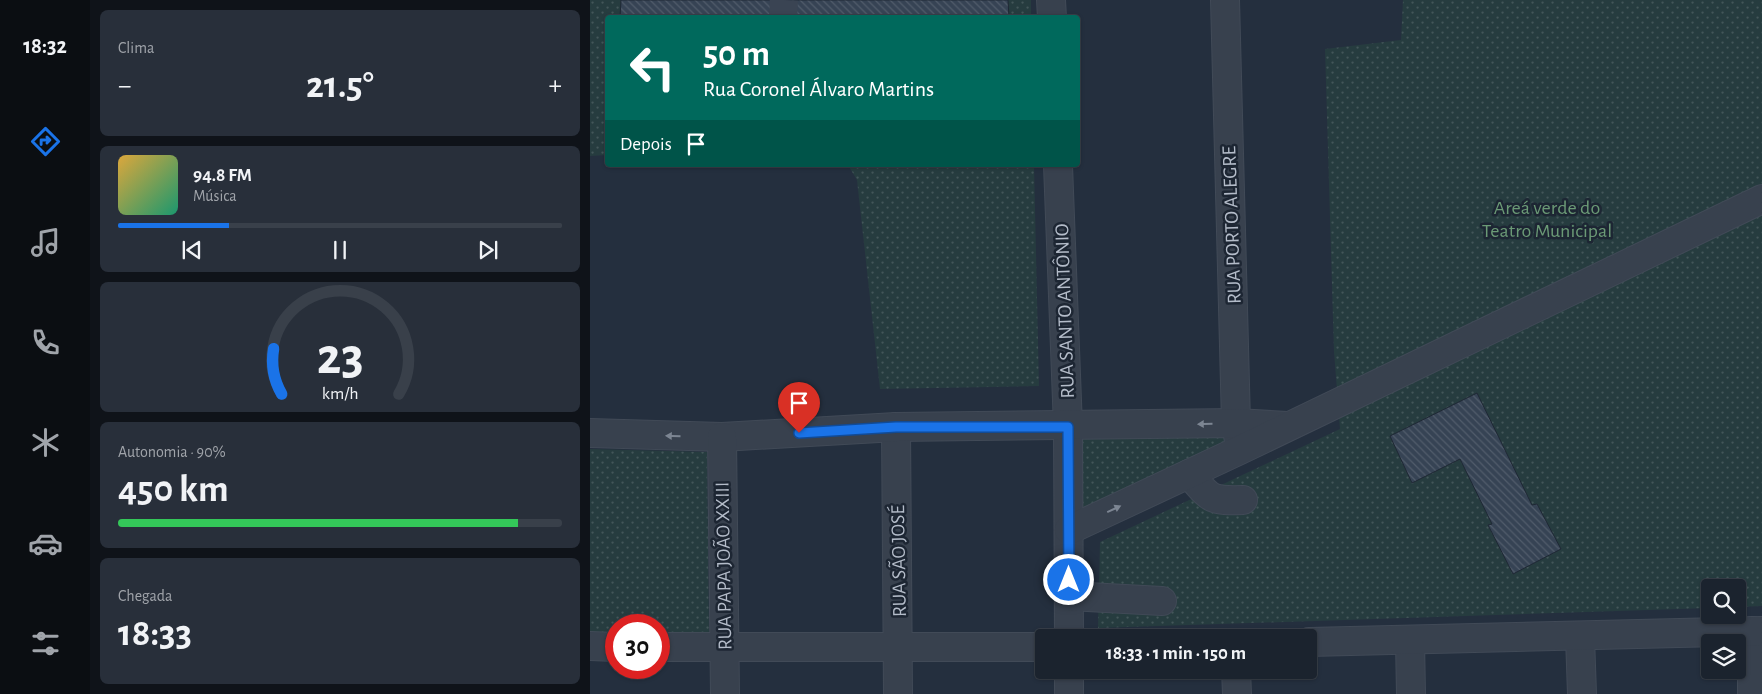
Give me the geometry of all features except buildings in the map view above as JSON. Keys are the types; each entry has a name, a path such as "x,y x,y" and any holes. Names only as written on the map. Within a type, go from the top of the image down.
{"street":[{"path":"1051,0 1052,15"},
{"name":"RUA PORTO ALEGRE","path":"1225,0 1236,423 1240,450"},
{"name":"RUA SANTO ANTÔNIO","path":"1058,167 1068,427 1069,629"},
{"path":"1069,530 1240,450 1762,199"},
{"path":"590,434 722,437 896,427 1068,427 1236,423 1289,426"},
{"name":"RUA SÃO JOSÉ","path":"896,427 898,694"},
{"name":"RUA PAPA JOÃO XXIII","path":"722,437 725,694"},
{"path":"1189,474 1210,498 1219,501 1243,500"},
{"path":"1069,596 1162,601"},
{"path":"1317,642 1580,637 1757,631 1752,694"},
{"path":"1580,637 1582,694"},
{"path":"1410,641 1411,694"},
{"path":"590,646 605,647"},
{"path":"670,647 1035,647"},
{"path":"1069,679 1069,694"},
{"path":"1236,679 1237,694"}],"green space":[{"path":"590,0 1031,0 1031,15 605,15 605,155 590,156"},
{"name":"Areá verde do Teatro Municipal","path":"1403,0 1762,0 1762,606 1746,607 1746,579 1701,579 1701,608 1098,628 1100,542 1340,429 1334,352 1325,49 1401,40"},
{"path":"849,167 1034,167 1039,386 880,389 857,180"},
{"path":"1229,432 1225,444 1084,513 1079,506 1080,434"},
{"path":"590,449 707,452 709,636 670,635 670,614 605,614 605,635 590,634"}],"tunnel":[{"path":"783,15 784,0"}],"route":[{"path":"799,433 896,427 1068,427 1069,580"}]}
